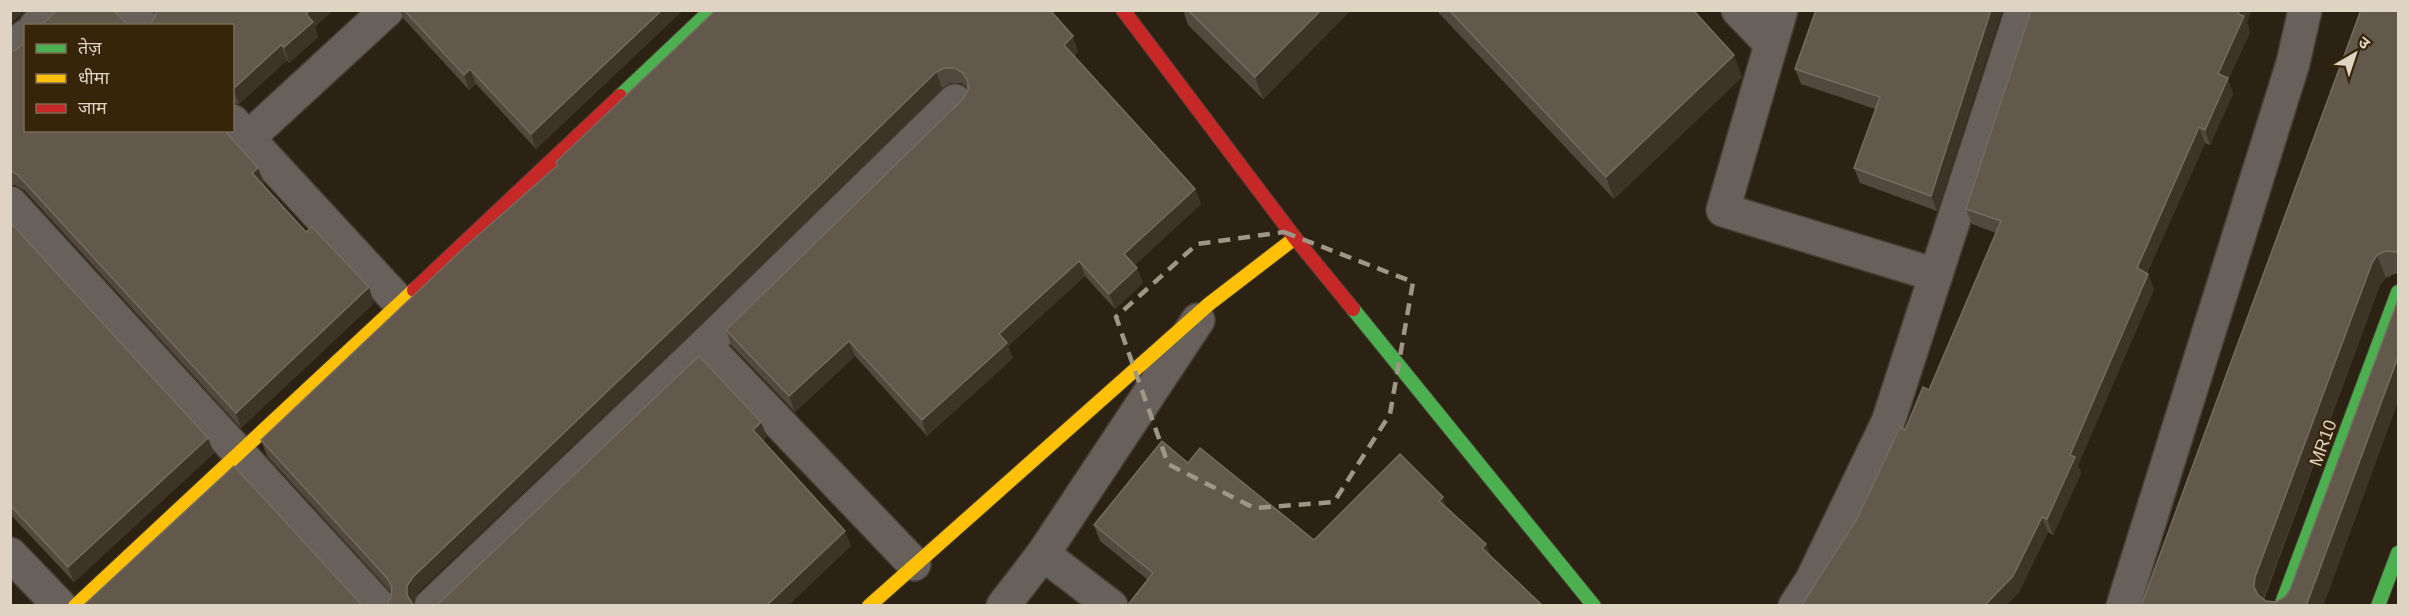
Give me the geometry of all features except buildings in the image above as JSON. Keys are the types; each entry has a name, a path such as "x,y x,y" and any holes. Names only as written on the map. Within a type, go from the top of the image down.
{"street":[{"path":"38,24 52,10"},
{"path":"129,10 141,24"},
{"path":"387,10 240,130 400,303"},
{"path":"75,606 241,454 711,10"},
{"path":"1123,10 1295,238 1594,606"},
{"path":"1738,10 1770,43"},
{"path":"1780,10 1723,210 1936,274"},
{"path":"1795,606 1812,580 1888,422 2022,10"},
{"path":"2123,606 2293,63 2305,10"},
{"path":"10,50 24,38"},
{"path":"431,606 705,345 955,101"},
{"path":"10,203 379,606"},
{"path":"869,606 1209,304 1295,238"},
{"name":"MR10","path":"2281,606 2398,292"},
{"path":"1003,606 1043,554 1209,304"},
{"path":"705,345 914,564"},
{"path":"2378,606 2398,553"},
{"path":"10,554 60,606"},
{"path":"1043,554 1111,606"}],"highlighted area":[{"path":"1284,232 1413,282 1390,414 1334,502 1254,508 1168,464 1116,317 1197,244"}],"traffic: fast":[{"path":"620,96 711,10"},
{"path":"2281,606 2398,292"},
{"path":"1353,309 1594,606"},
{"path":"2378,606 2398,553"}],"traffic: slow":[{"path":"869,606 1209,304 1295,238"},
{"path":"75,606 414,290"}],"traffic: jam":[{"path":"1123,10 1295,238 1353,309"},
{"path":"414,290 620,96"}]}
